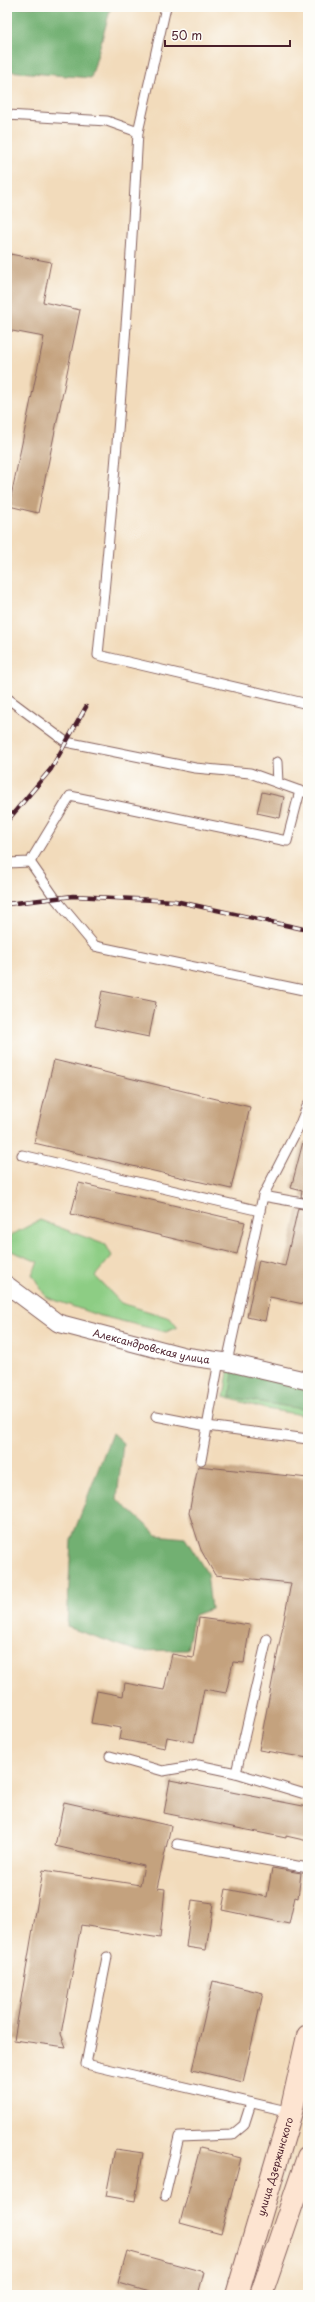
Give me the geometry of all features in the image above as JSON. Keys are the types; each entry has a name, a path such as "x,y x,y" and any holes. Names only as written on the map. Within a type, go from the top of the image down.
{"main road":[{"name":"улица Дзержинского","path":"237,2295 291,2112 308,2036"},
{"path":"261,2295 308,2157"}],"street":[{"name":"Александровская улица","path":"8,1289 58,1323 184,1356 223,1361 308,1381"}],"lane":[{"path":"166,7 138,132 130,278 116,469 98,655 308,704"},
{"path":"7,115 107,121 138,132"},
{"path":"7,698 66,742 195,768 250,773 304,792 287,841 70,796 30,862"},
{"path":"277,762 278,783"},
{"path":"7,863 30,862"},
{"path":"30,862 55,898 95,946 308,991"},
{"path":"201,1460 207,1426 263,1196 300,1124 308,1104"},
{"path":"22,1155 260,1211"},
{"path":"263,1196 308,1204"},
{"path":"156,1416 207,1426 308,1439"},
{"path":"236,1773 267,1639"},
{"path":"110,1756 163,1771 198,1765 236,1773 308,1795"},
{"path":"177,1844 308,1868"},
{"path":"107,1957 86,2064 291,2112"},
{"path":"165,2196 178,2137 232,2134 244,2124 250,2103"},
{"path":"233,2295 245,2265"}],"green space":[{"path":"7,7 111,7 91,78 7,71"},
{"path":"40,1220 106,1245 112,1256 95,1276 121,1303 170,1318 177,1327 166,1332 97,1315 46,1297 32,1274 38,1262 9,1250 11,1235"},
{"path":"229,1367 308,1387 308,1416 266,1409 224,1397"},
{"path":"233,1370 308,1388 308,1410 230,1397"},
{"path":"112,1433 123,1443 117,1499 157,1535 185,1538 207,1573 211,1609 194,1615 187,1650 137,1651 67,1627 71,1540"}],"building":[{"path":"10,254 51,262 43,302 80,310 38,513 9,506 44,337 7,330 7,271"},
{"path":"262,792 284,797 280,818 257,813"},
{"path":"102,991 156,1002 149,1037 95,1026"},
{"path":"54,1060 250,1107 231,1189 34,1143"},
{"path":"303,1142 308,1142 308,1198 301,1197 302,1191 291,1188"},
{"path":"79,1183 245,1222 237,1254 71,1214"},
{"path":"298,1208 308,1210 308,1305 270,1297 265,1321 247,1317 259,1260 285,1266"},
{"path":"198,1466 308,1478 308,1758 259,1750 291,1583 215,1575 201,1550 189,1513"},
{"path":"199,1618 250,1625 244,1663 233,1662 226,1693 204,1689 194,1742 167,1737 165,1748 119,1739 121,1728 91,1723 97,1691 123,1696 125,1683 164,1690 172,1654 193,1658"},
{"path":"170,1780 308,1807 308,1841 286,1836 286,1838 164,1813"},
{"path":"64,1802 171,1826 157,1888 165,1889 160,1938 81,1925 61,2034 66,2047 14,2040 43,1870 140,1885 144,1866 55,1846"},
{"path":"272,1868 301,1873 298,1898 295,1897 289,1924 222,1910 226,1889 267,1897"},
{"path":"192,1900 213,1903 206,1950 186,1947"},
{"path":"213,1981 263,1993 243,2082 192,2070"},
{"path":"200,2148 241,2158 221,2234 180,2223"},
{"path":"115,2149 143,2153 135,2201 106,2196"},
{"path":"127,2251 204,2272 198,2295 160,2295 118,2283"}],"railway":[{"path":"7,821 51,769 86,707"},
{"path":"7,904 73,896 175,901 308,930"}]}
